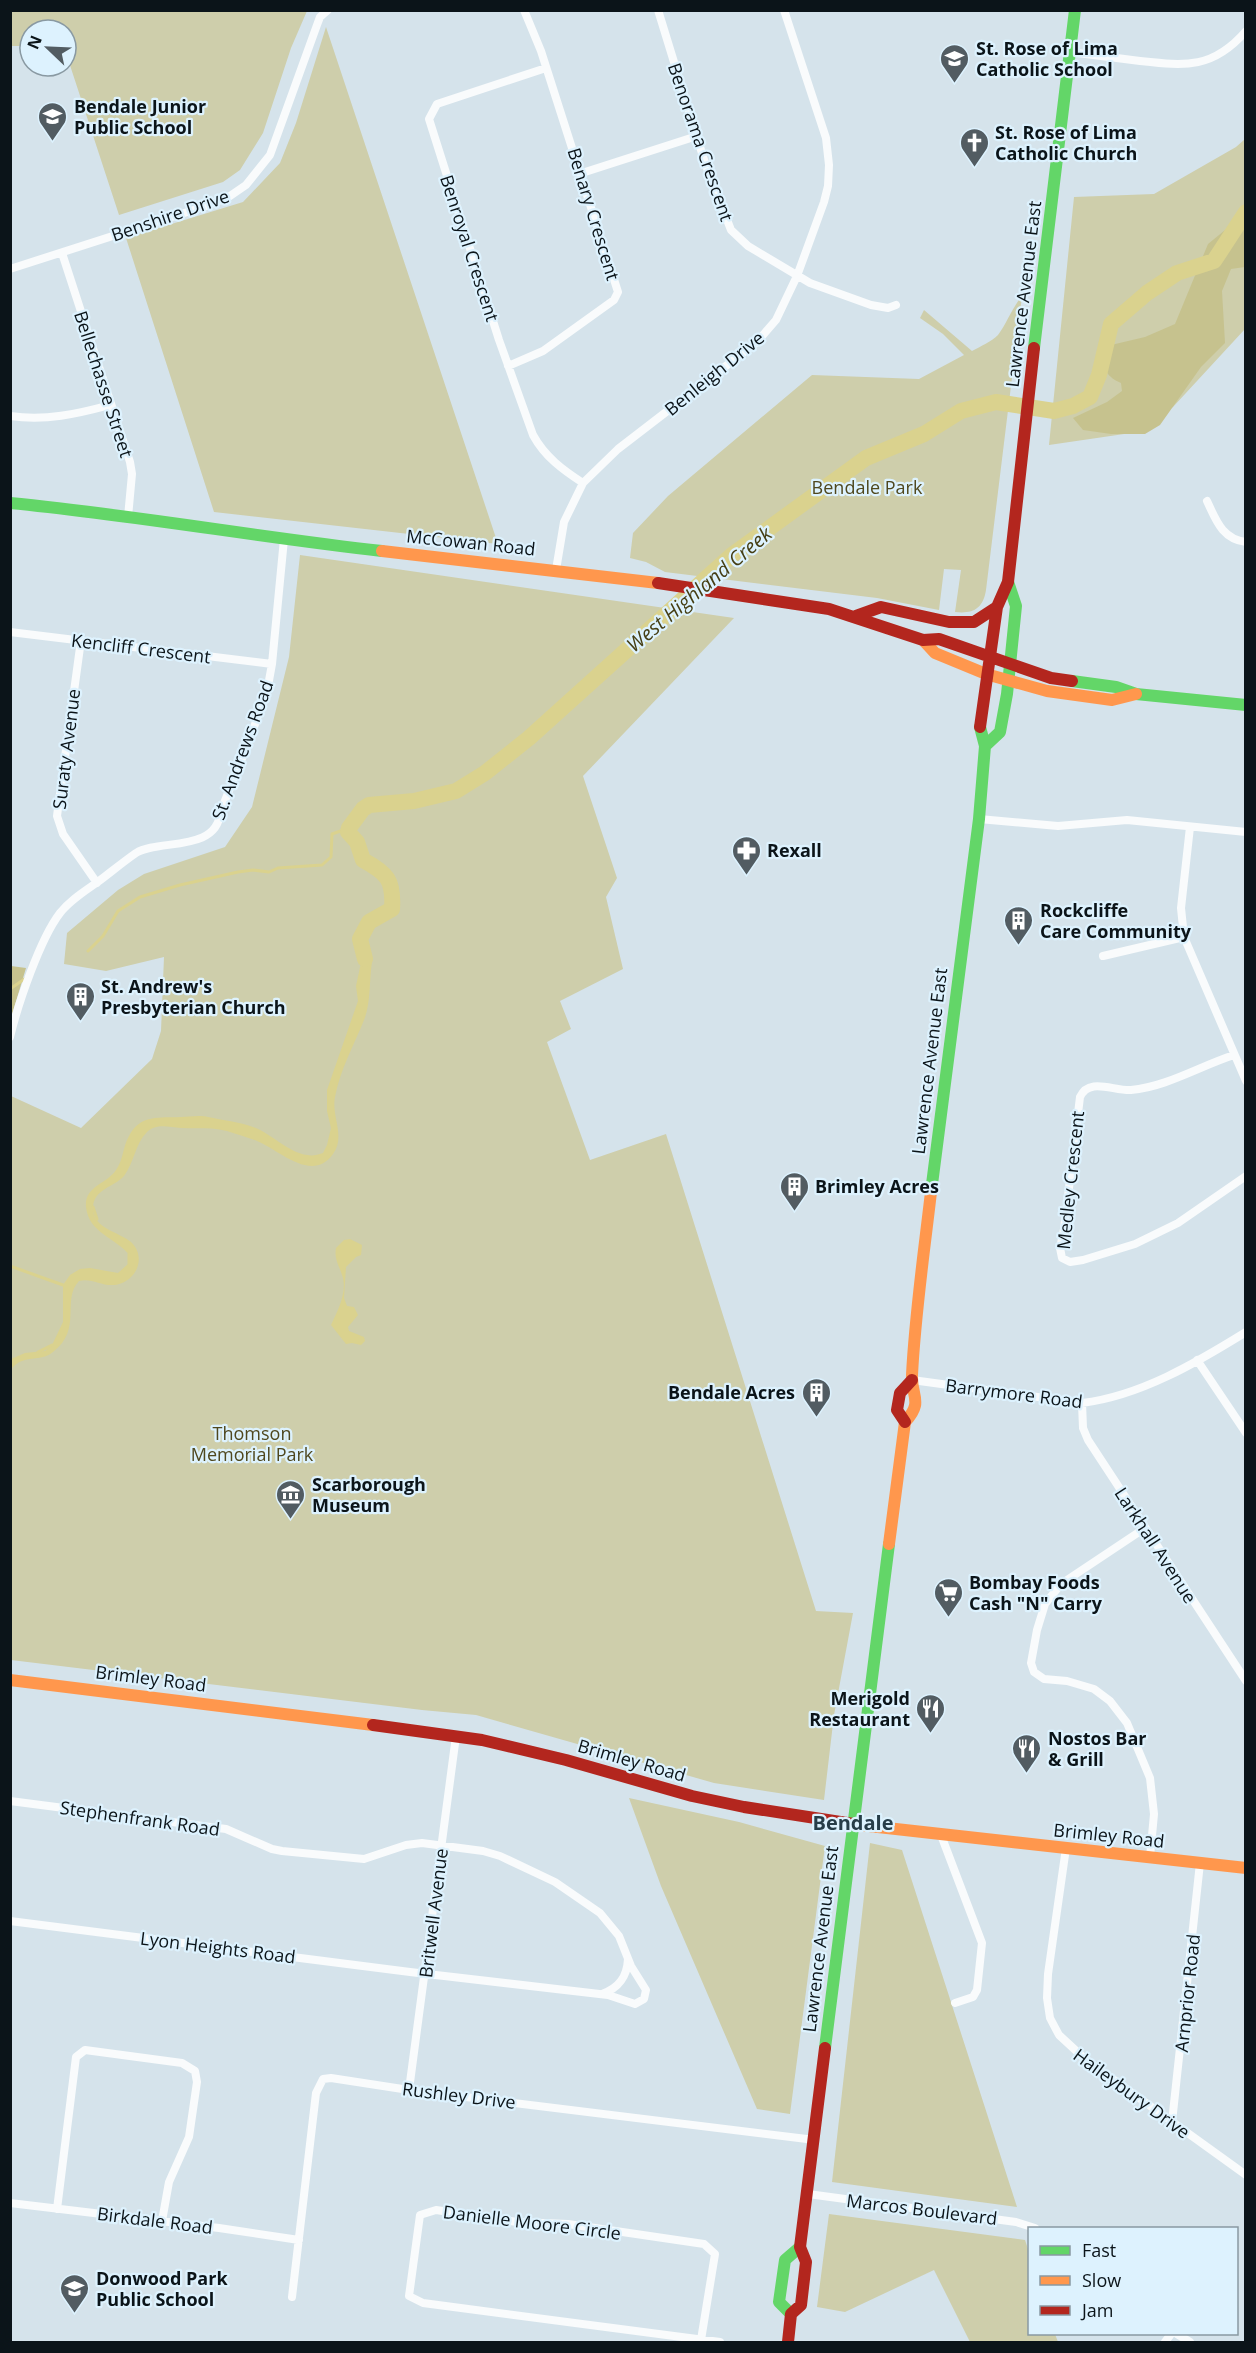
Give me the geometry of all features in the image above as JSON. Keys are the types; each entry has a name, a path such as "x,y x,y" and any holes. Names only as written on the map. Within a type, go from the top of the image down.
{"main road":[{"name":"Lawrence Avenue East","path":"788,2343 791,2314 801,2305 806,2262 800,2247 852,1824 905,1422 897,1410 900,1393 912,1380 915,1321 979,819 985,746 980,728 988,657 997,607 1008,582 1075,10"},
{"name":"McCowan Road","path":"10,502 284,539 631,579 807,604 856,616 923,640 939,639 1051,678 1116,687 1136,694 1245,705"},
{"name":"Lawrence Avenue East","path":"985,746 1000,732 1009,681 1017,606 1008,582"},
{"path":"856,616 882,608 949,622 974,622 997,607"},
{"name":"McCowan Road","path":"923,640 934,653 986,674 1047,691 1112,700 1136,694"},
{"name":"Brimley Road","path":"10,1680 207,1702 456,1736 566,1760 692,1796 744,1807 852,1824 1245,1868"},
{"name":"Lawrence Avenue East","path":"791,2314 779,2302 781,2278 784,2259 800,2247"}],"street":[{"name":"Benshire Drive","path":"10,269 206,206 230,196 246,185 270,155 320,17 328,10"},
{"name":"Benary Crescent","path":"508,366 543,351 614,300 618,292 582,173 541,51 524,10"},
{"name":"Benorama Crescent","path":"658,10 697,136 730,230 748,246 810,283 862,302 888,308 896,306"},
{"name":"Benleigh Drive","path":"556,570 564,522 583,483 618,449 757,342 776,320 797,276 824,202 828,186 829,165 826,138 784,10"},
{"path":"1070,52 1181,65 1199,62 1217,55 1233,45 1245,31"},
{"name":"Benroyal Crescent","path":"546,68 436,104 429,119 508,366 533,435 540,448 559,467 583,483"},
{"path":"582,173 697,136"},
{"name":"Bellechasse Street","path":"62,253 127,450 132,474 128,517"},
{"path":"10,416 42,418 70,416 111,405"},
{"path":"1208,501 1220,529 1236,541 1245,542"},
{"name":"St. Andrews Road","path":"10,1036 27,984 54,922 61,912 77,896 137,852 151,847 170,846 198,840 213,830 219,822 220,813 268,686 284,539"},
{"name":"Kencliff Crescent","path":"10,632 272,664"},
{"name":"Suraty Avenue","path":"81,640 57,816 63,834 97,882"},
{"path":"979,819 1058,826 1127,820 1245,832"},
{"path":"1190,827 1181,908 1184,937 1245,1081"},
{"path":"1103,956 1184,937"},
{"name":"Medley Crescent","path":"1234,1055 1144,1088 1120,1090 1090,1086 1083,1090 1080,1097 1060,1248 1062,1258 1070,1262 1083,1260 1135,1245 1178,1223 1245,1176"},
{"name":"Barrymore Road","path":"912,1380 1082,1403 1125,1394 1197,1360 1245,1332"},
{"path":"1197,1360 1245,1433"},
{"name":"Larkhall Avenue","path":"1082,1403 1083,1428 1088,1440 1245,1681"},
{"path":"1144,1528 1061,1584 1046,1604 1037,1630 1031,1663 1034,1672 1044,1680 1067,1680 1094,1689 1110,1701 1127,1723 1150,1778 1154,1814 1150,1857"},
{"name":"Britwell Avenue","path":"409,2090 456,1736"},
{"name":"Stephenfrank Road","path":"10,1802 217,1827 235,1832 272,1849 348,1858 373,1857 416,1843 483,1851 501,1856 555,1882 600,1913 619,1936 628,1959"},
{"path":"940,1835 982,1943 977,1990 974,1997 955,2003"},
{"name":"Haileybury Drive","path":"1066,1848 1048,1974 1047,1998 1050,2018 1059,2035 1071,2048 1245,2175"},
{"name":"Arnprior Road","path":"1172,2122 1200,1863"},
{"name":"Lyon Heights Road","path":"10,1920 600,1995 635,2004 644,1999 646,1990 628,1959"},
{"path":"600,1995 618,1985 624,1978 628,1959"},
{"path":"57,2209 76,2057 85,2050 182,2063 195,2071 197,2082 189,2137 169,2182 162,2221"},
{"name":"Rushley Drive","path":"292,2297 318,2086 323,2079 331,2078 409,2090 814,2140"},
{"name":"Marcos Boulevard","path":"808,2194 1016,2222 1030,2227"},
{"name":"Birkdale Road","path":"10,2203 299,2240"},
{"name":"Danielle Moore Circle","path":"701,2340 715,2254 704,2244 568,2224 517,2222 436,2210 420,2215 410,2296 423,2303 720,2343"}],"green space":[{"path":"11,10 307,10 291,48 263,133 240,170 223,182 119,215 74,78 78,78 78,18 18,18 18,46 11,46"},
{"path":"326,27 498,544 214,512 126,238 243,202 280,163 296,123"},
{"path":"1245,139 1245,329 1173,407 1131,433 1049,445 1074,197 1154,194 1236,147"},
{"name":"Bendale Park","path":"1022,296 986,590 980,606 976,609 955,612 961,570 944,569 939,610 877,598 665,572 646,562 630,558 633,533 668,496 812,375 919,379 964,355 943,334 920,318 924,310 972,351 998,335"},
{"name":"Thomson Memorial Park","path":"300,555 734,618 583,776 617,878 606,897 623,969 560,1001 571,1029 547,1042 590,1160 666,1134 816,1611 853,1613 834,1715 824,1800 714,1783 476,1715 11,1660 11,1096 81,1128 152,1059 161,1031 164,957 106,971 64,964 67,933 118,890 144,874 225,847 252,807 289,657"},
{"path":"629,1798 739,1822 825,1846 790,2114 757,2109 661,1886"},
{"path":"870,1843 902,1850 1017,2207 832,2182"},
{"path":"829,2214 1025,2240 1028,2249 1028,2335 1055,2335 1058,2342 970,2342 934,2270 845,2312 817,2307"}],"shaded area":[{"path":"1245,204 1245,267 1231,269 1222,291 1225,343 1201,367 1160,425 1145,434 1111,434 1083,430 1073,418 1107,402 1122,391 1121,383 1107,372 1102,355 1111,345 1145,337 1175,324 1208,244 1241,217"},
{"path":"362,958 372,962 368,1006 337,1087 334,1104 338,1140 333,1154 325,1162 315,1166 305,1165 257,1141 227,1131 163,1126 151,1129 140,1142 124,1176 97,1196 93,1207 96,1220 101,1225 126,1238 135,1247 139,1259 136,1270 128,1280 116,1285 79,1281 74,1289 70,1324 62,1343 49,1355 26,1360 11,1369 11,1359 25,1353 45,1351 52,1345 63,1322 63,1285 70,1275 80,1269 90,1268 118,1273 128,1264 130,1256 92,1223 88,1216 86,1200 92,1190 116,1170 127,1140 139,1124 158,1118 205,1116 253,1127 304,1155 323,1153 331,1128 327,1111 327,1090 358,1001 356,986"},
{"path":"10,966 26,968 11,1018"},
{"path":"350,1239 362,1245 361,1255 346,1267 344,1298 347,1306 354,1307 358,1315 348,1327 349,1331 364,1337 365,1341 361,1345 346,1344 331,1325 344,1287 336,1259 336,1248 344,1240"}],"waterway":[{"name":"West Highland Creek","path":"365,959 360,939 369,922 392,909 392,891 387,878 363,860 357,842 348,832 363,809 369,805 414,801 456,791 485,773 529,738 732,555 866,458 924,434 961,411 996,402 1054,411 1073,406 1090,397 1099,375 1111,324 1147,293 1177,273 1214,261 1246,212"},
{"path":"88,951 103,936 118,911 140,897 238,872 253,870 269,872 278,868 322,865 331,857 332,834 349,828"},
{"path":"10,989 26,978"},
{"name":"West Highland Creek","path":"93,1207 97,1219"},
{"name":"West Highland Creek","path":"129,1254 129,1264"},
{"path":"10,1266 63,1285"},
{"name":"West Highland Creek","path":"38,1352 52,1345"}],"traffic: fast":[{"path":"1034,348 1075,10"},
{"path":"10,503 382,551"},
{"path":"985,746 1000,732 1007,694 1016,606 1008,582"},
{"path":"1072,681 1116,687 1136,694 1246,705"},
{"path":"931,1192 979,819 985,746 980,727"},
{"path":"825,2048 889,1544"},
{"path":"791,2314 779,2302 785,2260 800,2247"}],"traffic: slow":[{"path":"382,551 658,583"},
{"path":"923,640 935,653 986,674 1047,691 1112,700 1136,694"},
{"path":"889,1544 905,1422 911,1415 915,1404 912,1382 913,1352 931,1192"},
{"path":"10,1680 373,1725"},
{"path":"860,1825 1246,1868"}],"traffic: jam":[{"path":"980,727 997,607 1008,582 1034,348"},
{"path":"658,583 829,609 923,640 939,639 1051,678 1072,681"},
{"path":"856,616 881,607 949,622 974,622 997,607"},
{"path":"905,1422 897,1410 900,1393 912,1380"},
{"path":"373,1725 482,1740 566,1760 692,1796 744,1807 860,1825"},
{"path":"788,2342 791,2314 801,2305 806,2262 800,2247 825,2048"}],"place":[{"name":"St. Rose of Lima Catholic School","path":"955,84"},
{"name":"Bendale Junior Public School","path":"53,142"},
{"name":"St. Rose of Lima Catholic Church","path":"974,168"},
{"name":"Rexall","path":"746,876"},
{"name":"Rockcliffe Care Community","path":"1019,946"},
{"name":"St. Andrew's Presbyterian Church","path":"80,1022"},
{"name":"Brimley Acres","path":"794,1212"},
{"name":"Bendale Acres","path":"816,1418"},
{"name":"Scarborough Museum","path":"291,1520"},
{"name":"Bombay Foods Cash \"N\" Carry","path":"948,1618"},
{"name":"Merigold Restaurant","path":"931,1734"},
{"name":"Nostos Bar & Grill","path":"1027,1774"},
{"name":"Donwood Park Public School","path":"75,2314"}],"district":[{"name":"Bendale","path":"853,1822"}]}
